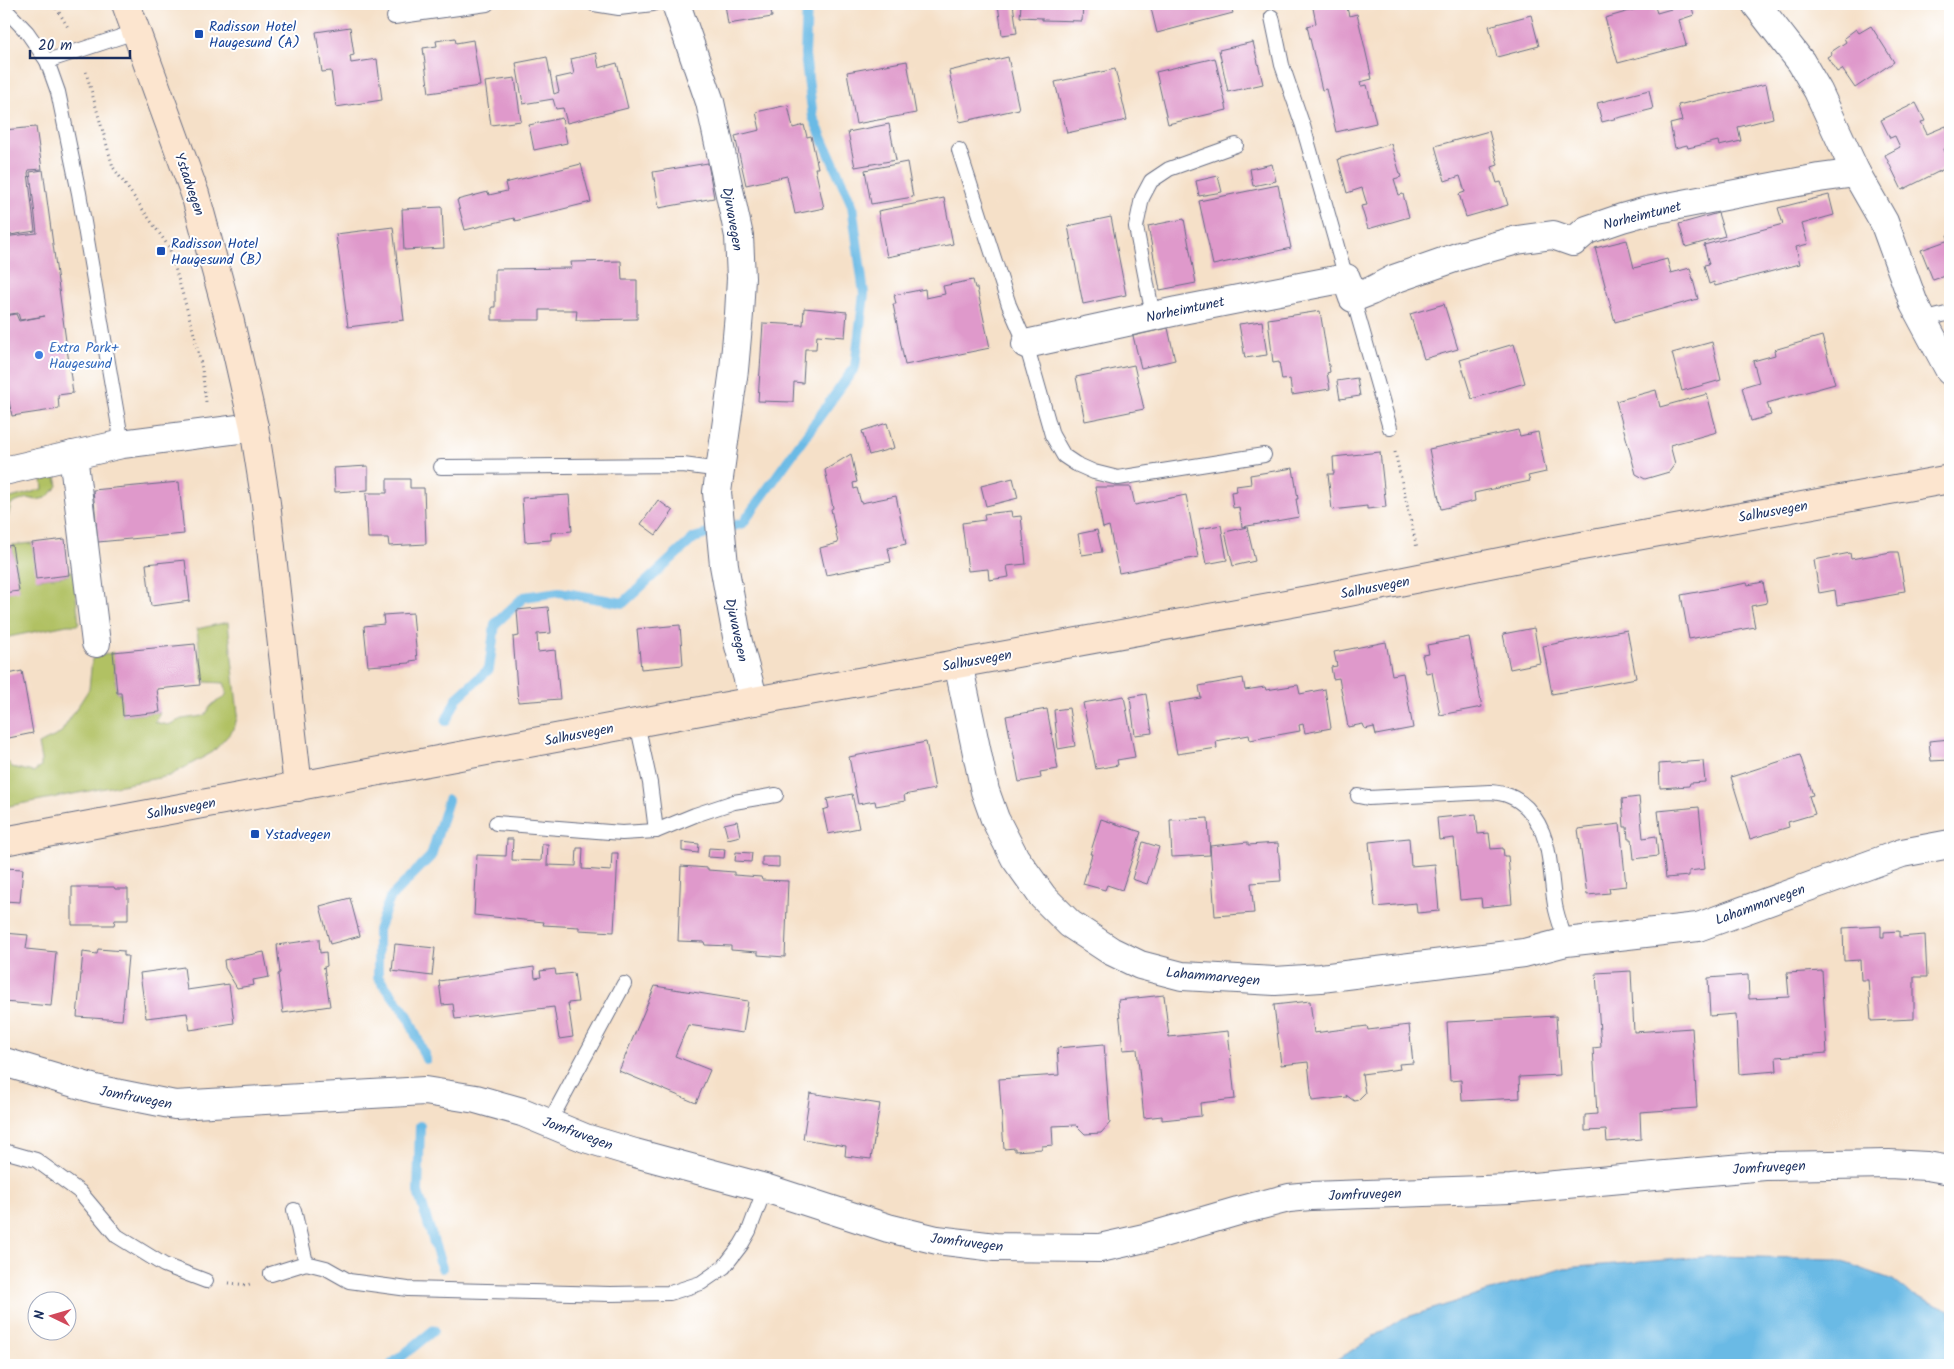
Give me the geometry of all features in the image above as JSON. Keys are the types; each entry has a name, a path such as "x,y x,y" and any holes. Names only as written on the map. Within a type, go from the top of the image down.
{"main road":[{"name":"Ystadvegen","path":"126,4 195,194 230,322 254,427 266,502 298,787"},
{"name":"Salhusvegen","path":"4,841 637,722 1324,597 1560,550 1950,479"}],"street":[{"name":"Djuvavegen","path":"676,4 710,102 739,236 739,314 734,370 718,492 724,565 738,642 754,701"},
{"path":"1756,4 1801,62 1818,91 1856,172 1884,222 1914,304 1950,371"},
{"name":"Norheimtunet","path":"1026,344 1153,316 1349,288 1371,291 1394,279 1460,256 1517,240 1553,235 1573,242 1587,230 1639,214 1856,172"},
{"path":"4,471 122,444 254,427"},
{"path":"73,455 96,643"},
{"name":"Lahammarvegen","path":"958,663 985,791 1008,847 1043,897 1070,924 1111,951 1140,965 1169,973 1201,978 1275,981 1321,978 1524,953 1566,942 1698,927 1902,852 1950,844"},
{"name":"Jomfruvegen","path":"4,1062 94,1089 175,1105 425,1091 476,1099 522,1112 585,1138 765,1188 888,1228 937,1240 995,1247 1100,1248 1149,1237 1272,1202 1310,1196 1493,1190 1765,1166 1890,1164 1927,1166 1950,1170"}],"lane":[{"path":"394,17 486,4"},
{"path":"594,4 619,8 653,4"},
{"path":"4,8 28,32 47,61 58,92 79,193 122,444"},
{"path":"1272,17 1282,65 1303,126 1390,428"},
{"path":"47,61 135,32"},
{"path":"1153,316 1136,226 1142,198 1151,182 1169,169 1236,145"},
{"path":"959,150 1010,305 1026,344 1052,435 1064,456 1094,472 1118,478 1264,455"},
{"path":"1922,320 1950,313"},
{"path":"441,466 682,465 721,470"},
{"path":"637,722 650,784 656,831"},
{"path":"1358,796 1368,798 1500,792 1513,796 1534,816 1544,834 1556,906 1566,942"},
{"path":"496,823 622,833 656,831 734,802 776,795"},
{"path":"549,1123 624,984"},
{"path":"4,1151 36,1160 80,1192 117,1236 164,1265 206,1281"},
{"path":"271,1274 306,1262 326,1268 350,1281 408,1289 610,1294 670,1293 701,1283 724,1267 749,1231 765,1188"},
{"path":"294,1210 306,1262"}],"path":[{"path":"80,50 113,167 169,247 202,369 209,433"},
{"path":"1390,428 1418,554"},
{"path":"206,1281 247,1285 271,1274"}],"green space":[{"path":"56,477 58,486 46,498 36,500 28,498 11,504 8,517 4,520 4,500 43,489 42,480"},
{"path":"32,543 37,579 69,575 68,571 73,571 79,623 77,625 67,625 4,638 4,593 19,590 12,545"},
{"path":"228,622 238,714 234,729 213,752 169,776 4,807 4,766 8,762 12,767 33,772 41,767 38,744 60,734 89,689 92,659 113,652 117,693 121,693 123,716 160,712 155,722 168,725 182,719 203,716 213,704 225,696 226,689 224,683 205,682 205,679 203,679 197,629"}],"water":[{"path":"1717,1256 1835,1259 1893,1280 1909,1293 1950,1311 1950,1365 1329,1365 1401,1319 1564,1268"}],"building":[{"path":"725,4 770,4 772,17 728,24"},
{"path":"998,4 1013,4 1017,33 1002,35"},
{"path":"1021,4 1083,4 1082,21 1042,20 1042,18 1020,17"},
{"path":"1150,4 1230,4 1233,13 1157,33"},
{"path":"1333,4 1346,4 1349,16 1357,14 1372,79 1360,82 1361,86 1367,85 1376,123 1336,132 1326,89 1322,90 1307,26 1316,23 1313,8"},
{"path":"1654,4 1657,13 1671,9 1670,4 1691,4 1694,15 1679,20 1686,45 1618,63 1605,18"},
{"path":"1531,15 1539,46 1497,57 1489,26"},
{"path":"1871,26 1894,62 1855,88 1842,69 1837,72 1827,57 1846,42 1844,38 1856,29 1859,33"},
{"path":"350,27 354,55 350,56 351,63 377,59 382,100 336,107 331,71 322,72 316,32"},
{"path":"455,38 456,43 473,40 480,86 429,93 423,48 437,46 436,41"},
{"path":"1253,42 1263,84 1228,92 1219,50"},
{"path":"596,53 599,68 617,63 628,108 567,123 563,108 556,109 553,99 523,104 516,63 547,57 554,94 559,92 556,78 574,74 571,59"},
{"path":"1008,57 1019,109 960,122 949,71"},
{"path":"1215,58 1227,110 1168,124 1156,72"},
{"path":"907,61 916,113 856,124 847,72"},
{"path":"1115,69 1127,120 1067,133 1055,82"},
{"path":"515,78 521,121 491,125 485,82"},
{"path":"1766,84 1773,118 1738,127 1741,141 1719,146 1718,141 1688,148 1687,145 1675,148 1670,124 1682,121 1678,105"},
{"path":"1649,90 1653,109 1602,122 1597,103"},
{"path":"1916,103 1925,121 1921,122 1927,134 1946,126 1950,135 1950,146 1944,149 1950,166 1902,190 1885,155 1900,147 1895,136 1890,138 1881,120"},
{"path":"788,105 793,128 804,125 807,137 811,136 818,168 815,168 824,208 795,214 787,176 746,185 735,136 760,130 756,112"},
{"path":"562,118 567,143 534,150 529,125"},
{"path":"889,124 896,160 855,167 848,132"},
{"path":"36,127 42,169 29,170 28,173 35,231 4,236 4,130"},
{"path":"1489,131 1498,165 1492,167 1497,183 1501,182 1508,205 1466,217 1459,194 1465,192 1460,176 1445,181 1435,146"},
{"path":"1391,144 1401,177 1394,179 1399,195 1403,194 1409,217 1368,229 1361,206 1367,205 1362,188 1347,193 1338,159"},
{"path":"907,162 913,197 871,204 865,170"},
{"path":"708,163 714,198 659,208 653,172"},
{"path":"581,164 591,202 515,221 514,218 465,230 457,200 488,192 489,195 507,191 505,183"},
{"path":"1272,164 1276,181 1253,186 1250,169"},
{"path":"43,170 73,393 58,395 59,409 12,416 9,401 4,402 4,316 16,314 19,321 45,316 20,320 18,313 4,315 4,237 37,233 30,172"},
{"path":"1218,176 1222,192 1199,196 1196,181"},
{"path":"1278,185 1291,248 1213,265 1199,201"},
{"path":"1829,195 1834,215 1802,224 1808,244 1796,247 1800,264 1715,286 1714,282 1709,284 1704,265 1709,264 1704,245 1783,224 1778,208"},
{"path":"944,198 953,244 887,257 878,211"},
{"path":"442,207 444,248 404,250 402,209"},
{"path":"1718,213 1725,236 1686,247 1679,224"},
{"path":"1111,217 1126,295 1083,304 1068,226"},
{"path":"1184,219 1196,283 1160,290 1148,226"},
{"path":"393,227 404,320 348,327 336,234"},
{"path":"1950,234 1950,274 1933,280 1921,250 1949,240 1947,235"},
{"path":"1627,240 1634,268 1667,259 1671,273 1690,268 1698,299 1615,322 1595,248"},
{"path":"621,261 622,280 637,280 637,319 576,320 577,310 540,310 540,320 492,320 492,307 495,307 495,269 572,268 571,262"},
{"path":"973,280 975,288 977,288 990,348 905,365 893,304 896,304 894,295 925,289 926,298 945,294 943,286"},
{"path":"1444,304 1458,349 1424,359 1410,314"},
{"path":"804,308 847,312 845,337 817,335 816,349 805,349 803,383 794,382 793,402 758,401 763,323 803,325"},
{"path":"1320,311 1330,372 1327,373 1330,389 1292,395 1290,379 1282,380 1279,362 1273,363 1268,319"},
{"path":"1262,321 1267,355 1245,358 1239,324"},
{"path":"1168,328 1175,360 1141,368 1133,336"},
{"path":"1822,336 1835,384 1767,403 1771,415 1751,421 1742,387 1759,382 1753,361 1775,355 1774,350"},
{"path":"1712,342 1721,380 1682,391 1672,353"},
{"path":"1514,344 1525,383 1472,399 1460,360"},
{"path":"1134,365 1144,409 1085,421 1076,377"},
{"path":"1357,378 1360,396 1340,399 1337,381"},
{"path":"1656,390 1660,407 1707,394 1717,432 1670,445 1675,464 1669,472 1645,479 1636,474 1616,401"},
{"path":"887,423 894,448 869,455 862,431"},
{"path":"1518,430 1520,436 1538,432 1546,472 1528,476 1530,481 1474,493 1475,501 1441,509 1429,449"},
{"path":"1380,452 1386,507 1367,509 1367,506 1332,510 1328,474 1334,474 1333,457"},
{"path":"851,454 857,482 853,483 854,489 857,488 861,503 896,496 906,544 888,548 891,562 826,575 820,548 838,543 825,470"},
{"path":"368,466 368,490 335,492 334,468"},
{"path":"1293,468 1299,517 1242,527 1239,507 1233,508 1231,492 1237,491 1236,486 1251,484 1250,475"},
{"path":"1013,478 1018,498 986,506 981,486"},
{"path":"387,479 410,479 410,488 424,488 426,544 389,546 388,538 368,538 366,493 387,493"},
{"path":"179,482 184,534 98,542 93,490"},
{"path":"1095,487 1131,487 1135,505 1186,495 1198,557 1119,573 1109,526 1103,528"},
{"path":"569,495 572,531 551,533 551,540 525,542 522,498"},
{"path":"658,500 673,511 656,535 641,524"},
{"path":"1011,511 1012,517 1021,516 1026,564 1007,566 1009,577 989,580 988,569 968,571 962,523 985,520 984,514"},
{"path":"1221,525 1227,560 1206,564 1199,529"},
{"path":"1247,527 1255,561 1233,566 1225,532"},
{"path":"1097,530 1102,552 1082,555 1078,534"},
{"path":"65,539 69,575 36,579 32,543"},
{"path":"12,545 19,591 4,593 4,547"},
{"path":"1898,552 1905,591 1898,592 1898,594 1837,605 1835,590 1819,593 1814,560 1850,553 1851,559"},
{"path":"185,560 190,601 151,606 146,564"},
{"path":"1763,582 1767,603 1751,606 1755,627 1689,639 1681,595 1747,583 1748,585"},
{"path":"548,607 551,633 537,634 538,652 555,650 560,699 518,702 513,637 519,636 517,610"},
{"path":"413,613 417,660 410,661 410,663 368,666 364,626 384,624 383,615"},
{"path":"680,625 683,665 641,669 637,629"},
{"path":"1534,628 1540,663 1510,669 1503,634"},
{"path":"1627,630 1636,678 1552,694 1543,646"},
{"path":"1469,637 1482,707 1440,715 1432,672 1426,673 1422,655 1429,654 1427,645"},
{"path":"1386,642 1392,675 1403,673 1413,728 1376,735 1374,727 1365,729 1363,724 1348,727 1339,678 1333,679 1331,667 1337,666 1334,652"},
{"path":"195,644 200,685 157,689 160,712 123,716 121,693 117,693 113,652"},
{"path":"22,671 33,733 4,739 4,675"},
{"path":"1243,678 1245,690 1265,687 1266,690 1298,685 1300,694 1325,689 1331,728 1305,733 1303,724 1299,725 1300,731 1250,740 1249,735 1216,741 1217,748 1177,754 1168,703 1201,698 1199,686"},
{"path":"1146,694 1152,733 1135,735 1130,697"},
{"path":"1124,696 1135,757 1117,760 1118,765 1096,769 1083,703"},
{"path":"1069,708 1075,746 1058,749 1054,710"},
{"path":"1047,709 1058,769 1040,772 1041,778 1019,782 1006,716"},
{"path":"1950,739 1950,760 1931,761 1929,741"},
{"path":"926,742 935,789 904,795 905,801 876,806 875,801 858,804 849,757"},
{"path":"1800,755 1813,795 1809,796 1815,814 1788,822 1789,827 1750,839 1731,777"},
{"path":"1703,761 1705,782 1690,783 1689,786 1660,788 1659,764"},
{"path":"852,794 859,828 828,834 823,810 829,808 827,799"},
{"path":"1639,797 1643,838 1656,836 1658,856 1634,859 1632,839 1628,839 1627,827 1624,827 1622,799"},
{"path":"1699,807 1705,869 1689,871 1689,876 1666,878 1658,811"},
{"path":"1476,814 1478,834 1489,833 1491,849 1503,848 1504,856 1508,856 1512,904 1482,907 1481,898 1460,900 1454,838 1439,840 1437,818"},
{"path":"1208,818 1210,855 1172,857 1170,820"},
{"path":"1101,819 1141,832 1122,890 1107,885 1105,890 1083,884"},
{"path":"737,821 740,836 728,839 724,824"},
{"path":"1620,824 1626,886 1609,888 1610,893 1587,895 1578,829"},
{"path":"1409,838 1411,866 1435,864 1439,911 1417,913 1416,903 1375,907 1369,842"},
{"path":"507,839 513,839 512,860 541,861 542,844 548,844 547,865 576,866 577,848 583,848 582,869 611,871 612,853 618,853 614,932 579,930 579,927 543,925 544,922 474,915 477,855 506,856"},
{"path":"682,842 699,844 698,853 682,851"},
{"path":"1143,842 1159,847 1147,884 1132,879"},
{"path":"1248,842 1248,845 1278,843 1281,881 1251,883 1254,913 1215,916 1210,846"},
{"path":"709,848 725,849 724,858 708,857"},
{"path":"736,852 752,853 751,862 735,861"},
{"path":"762,857 779,857 779,867 762,866"},
{"path":"681,866 734,872 734,875 761,877 762,880 788,881 785,957 731,950 731,946 678,941"},
{"path":"4,868 23,869 20,902 4,901"},
{"path":"72,887 128,889 128,920 115,920 114,925 72,925"},
{"path":"350,898 360,936 330,944 320,906"},
{"path":"1881,926 1881,937 1884,937 1884,932 1899,931 1899,937 1925,935 1927,977 1914,977 1914,1019 1871,1021 1868,980 1861,980 1860,960 1844,961 1843,928"},
{"path":"4,933 28,935 26,949 56,952 51,1006 4,1002"},
{"path":"319,939 320,953 326,952 327,966 324,967 330,1006 283,1013 278,974 280,973 277,945"},
{"path":"395,944 435,948 432,976 392,971"},
{"path":"98,949 124,951 124,956 128,956 122,1020 77,1017 83,952 97,954"},
{"path":"264,952 269,977 253,980 254,985 237,988 225,968 224,960"},
{"path":"184,967 187,990 229,984 234,1023 190,1030 187,1013 146,1018 140,973"},
{"path":"534,967 535,978 541,977 540,971 555,969 556,975 574,973 578,1002 568,1003 573,1037 559,1039 554,1007 455,1019 453,1004 442,1005 439,981"},
{"path":"1631,971 1634,1032 1692,1028 1697,1108 1640,1112 1641,1139 1607,1142 1606,1130 1585,1131 1585,1115 1597,1114 1593,1048 1601,1047 1596,973"},
{"path":"1822,971 1827,1053 1776,1057 1777,1071 1739,1074 1736,1014 1710,1016 1708,978 1748,975 1749,999 1789,997 1787,973"},
{"path":"655,986 748,1001 743,1033 688,1025 675,1056 710,1070 696,1103 619,1071"},
{"path":"1164,995 1169,1037 1228,1031 1235,1099 1200,1103 1201,1116 1162,1120 1162,1116 1144,1118 1137,1049 1123,1050 1118,1000"},
{"path":"1310,1001 1314,1033 1367,1026 1368,1030 1409,1025 1413,1063 1399,1064 1400,1069 1362,1074 1365,1093 1358,1100 1354,1101 1346,1095 1347,1097 1312,1101 1308,1062 1281,1065 1274,1005"},
{"path":"1556,1016 1560,1075 1519,1077 1520,1098 1462,1101 1461,1080 1450,1081 1447,1022"},
{"path":"1104,1044 1110,1123 1101,1133 1085,1134 1076,1125 1052,1126 1053,1145 1042,1146 1042,1149 1015,1151 1015,1148 1004,1149 999,1079 1059,1075 1057,1048"},
{"path":"810,1093 880,1104 871,1159 845,1156 846,1146 803,1139"}],"waterway":[{"path":"446,721 457,698 489,669 495,624 524,597 559,592 623,603 694,538 743,523 855,367 864,294 852,205 813,117 805,55 807,4"},
{"path":"426,1059 408,1016 378,977 378,930 390,898 431,856 448,800"},
{"path":"420,1126 418,1192 442,1268"},
{"path":"391,1365 434,1330"}],"place":[{"name":"Radisson Hotel Haugesund (A)","path":"199,34"},
{"name":"Radisson Hotel Haugesund (B)","path":"161,251"},
{"name":"Extra Park+ Haugesund","path":"39,355"},
{"name":"Ystadvegen","path":"255,834"}]}
